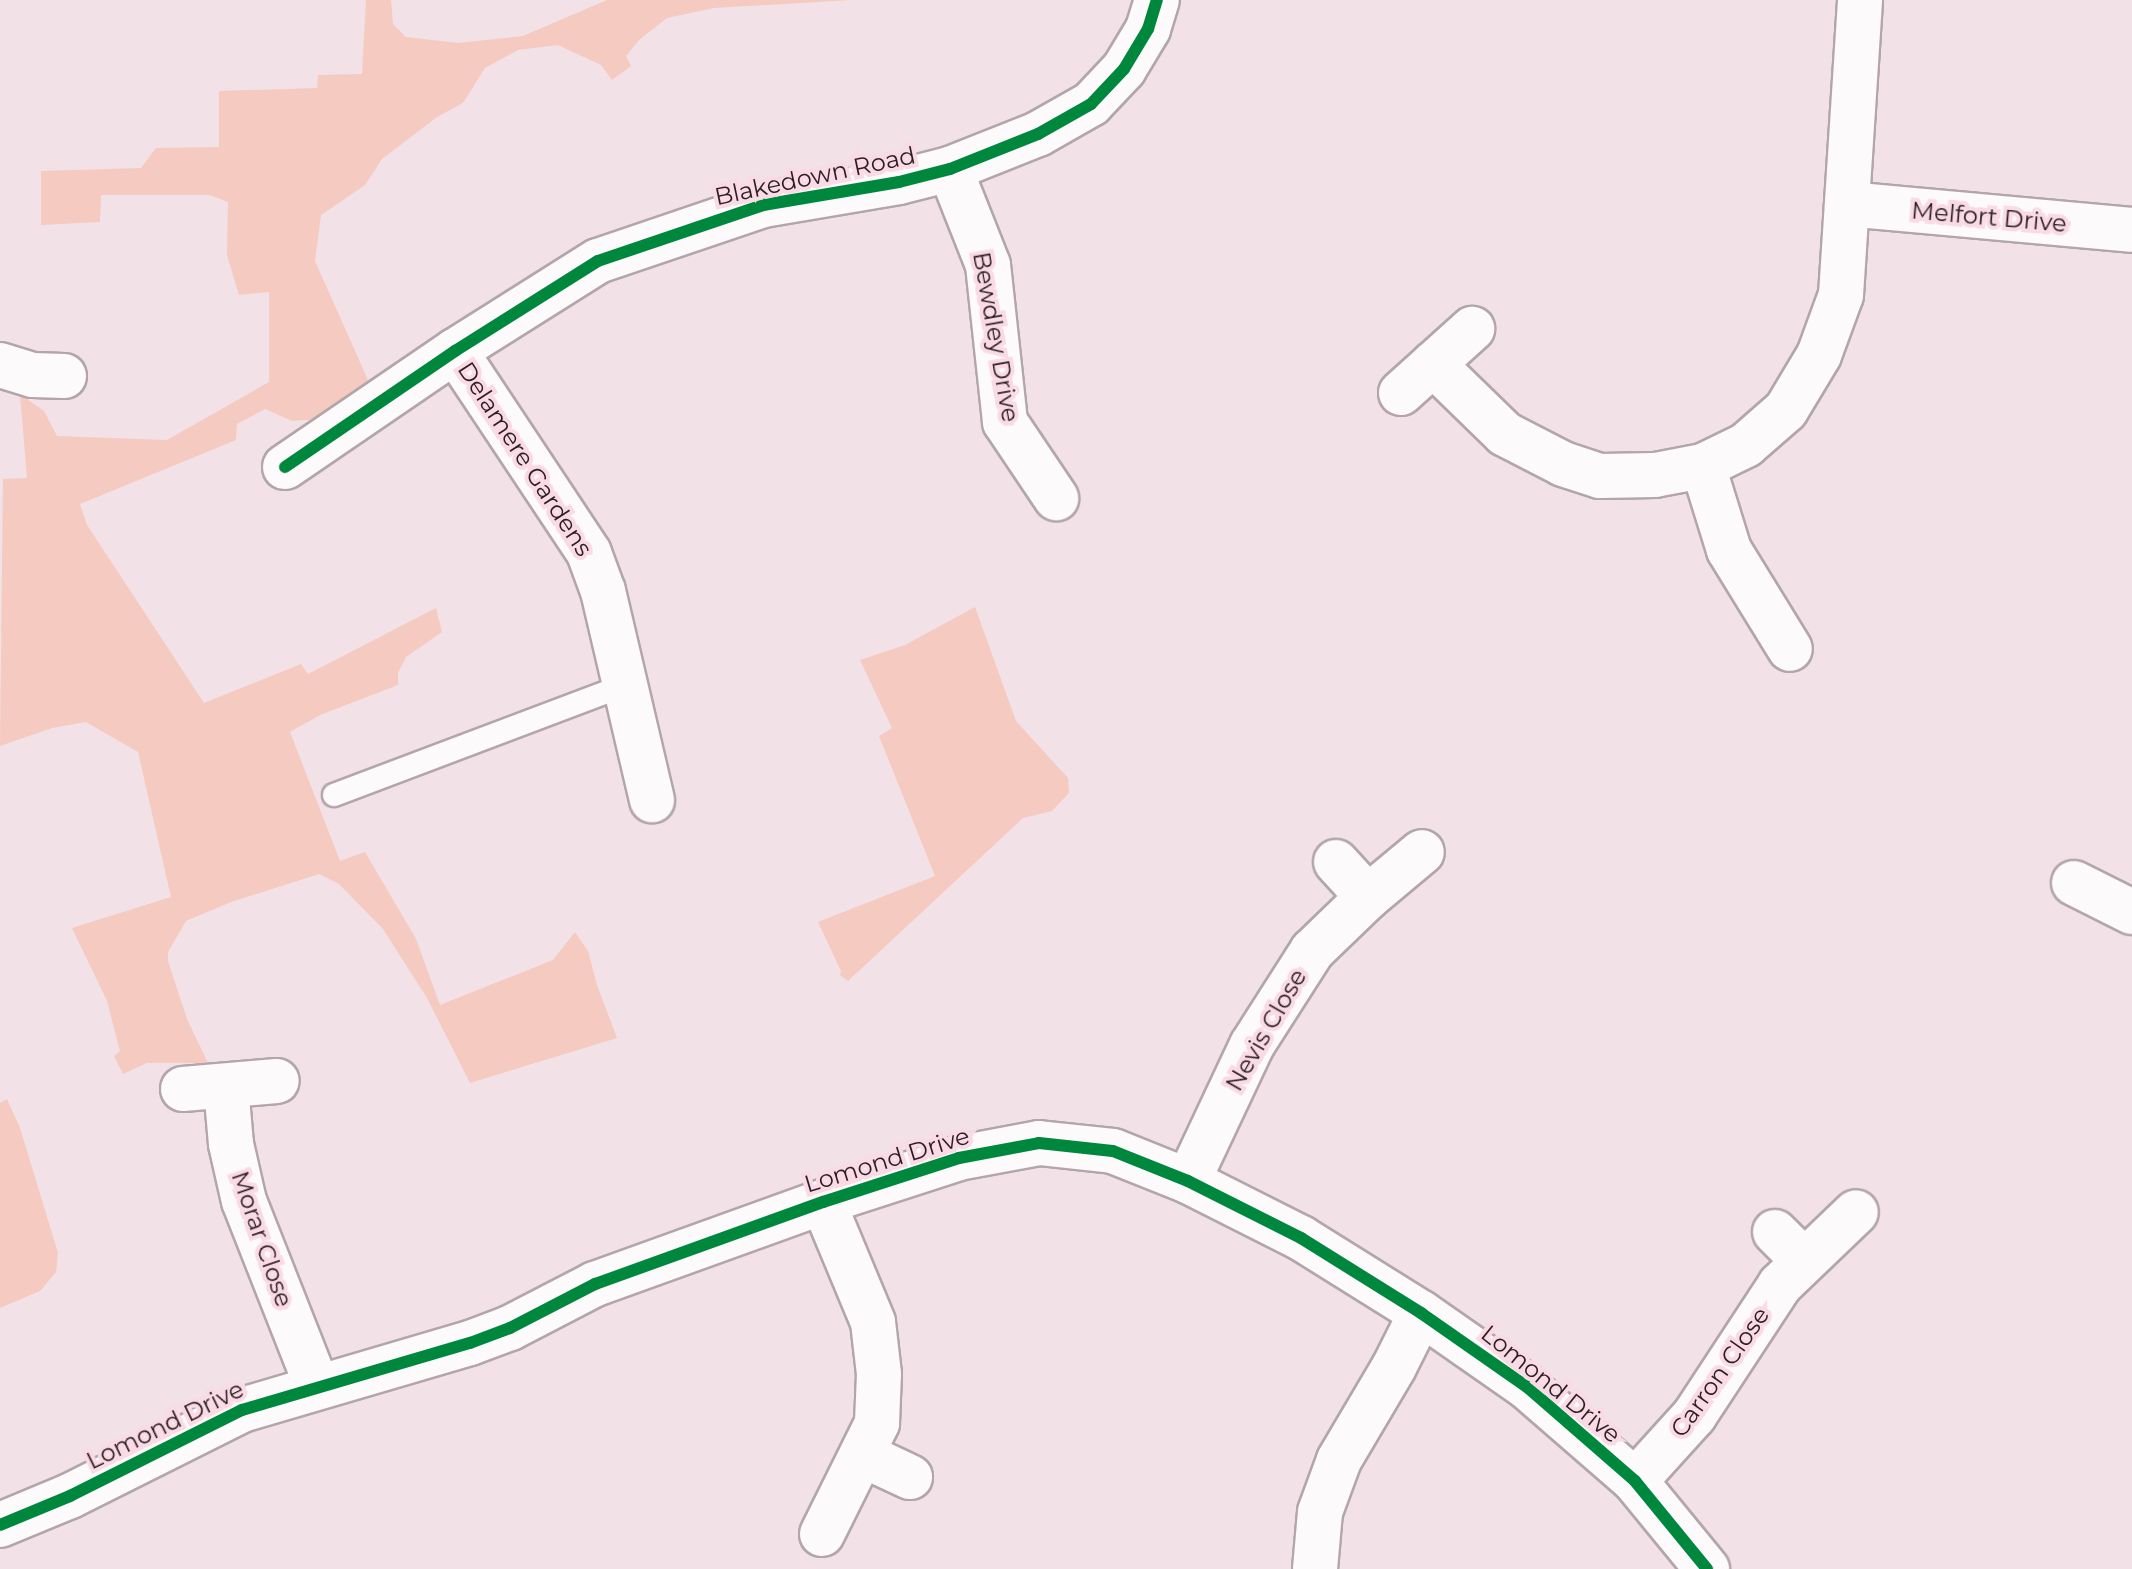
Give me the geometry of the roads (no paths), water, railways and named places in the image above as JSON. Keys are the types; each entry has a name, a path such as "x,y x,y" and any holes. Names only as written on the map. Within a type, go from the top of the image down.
{"street":[{"name":"Blakedown Road","path":"285,467 455,351 598,261 763,205 899,182 950,169 1038,134 1091,104 1124,69 1148,29 1157,0"},
{"path":"1433,364 1505,434 1563,464 1600,476 1655,475 1703,466 1746,445 1786,410 1819,355 1841,295 1860,0"},
{"name":"Bewdley Drive","path":"950,169 988,265 1005,422 1056,498"},
{"name":"Melfort Drive","path":"1847,204 2132,230"},
{"path":"1401,393 1472,329"},
{"name":"Delamere Gardens","path":"455,351 589,553 603,591 652,800"},
{"path":"0,365 33,375 64,376"},
{"path":"1703,466 1729,550 1786,653"},
{"name":"Nevis Close","path":"1188,1181 1252,1045 1312,951 1368,897 1422,852"},
{"path":"1336,862 1368,897"},
{"path":"2074,883 2132,912"},
{"path":"183,1089 277,1081"},
{"name":"Morar Close","path":"226,1087 231,1144 244,1201 317,1386"},
{"name":"Lomond Drive","path":"0,1525 70,1496 242,1410 470,1343 510,1328 595,1284 823,1202 959,1158 1039,1143 1113,1151 1188,1181 1301,1238 1421,1313 1527,1387 1635,1481 1707,1569"},
{"path":"822,1534 877,1423 879,1374 873,1322 823,1202"},
{"name":"Carron Close","path":"1635,1481 1694,1416 1780,1285 1790,1247 1856,1212"},
{"path":"1315,1569 1320,1512 1339,1460 1394,1367 1421,1313"},
{"path":"863,1455 910,1477"}],"lane":[{"path":"334,795 625,685"}]}
